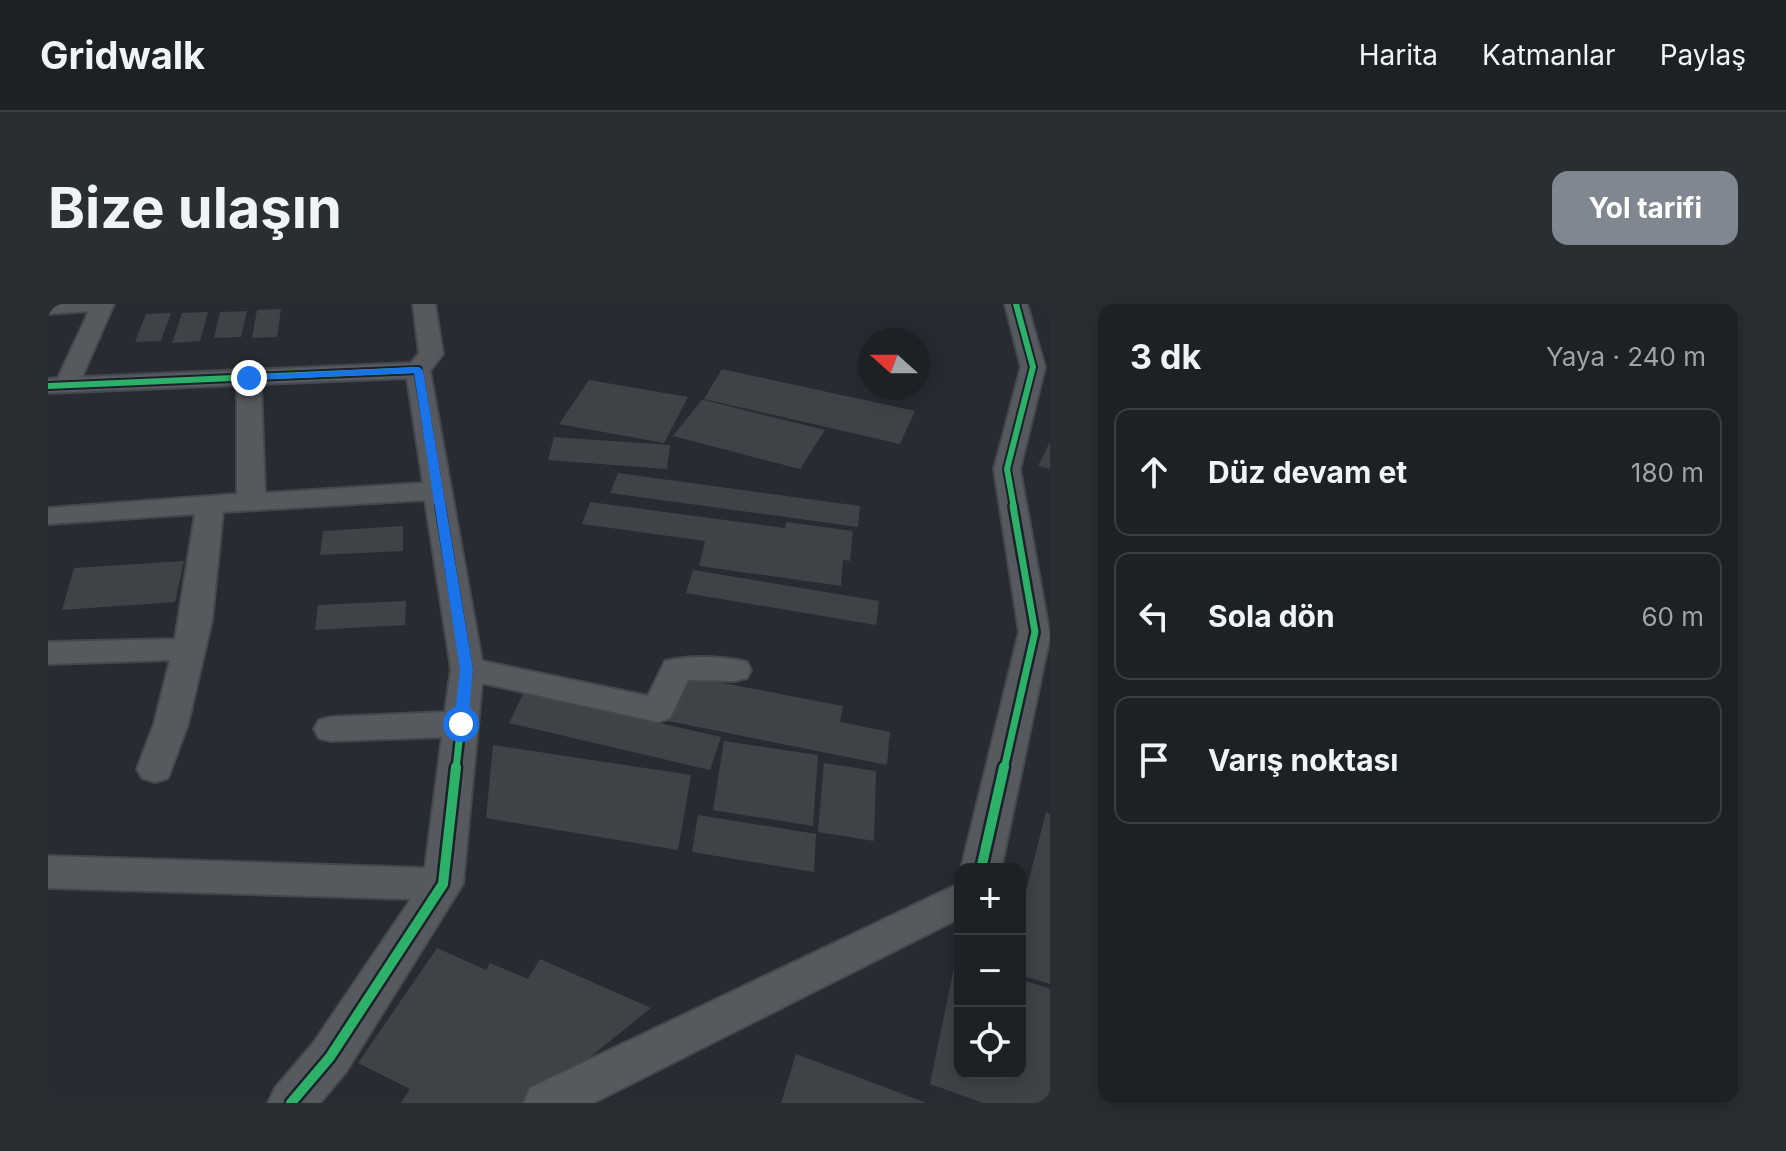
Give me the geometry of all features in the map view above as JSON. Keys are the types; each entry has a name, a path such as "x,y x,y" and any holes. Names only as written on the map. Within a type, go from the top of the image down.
{"street":[{"path":"48,307 102,304"},
{"path":"57,386 102,304"},
{"path":"291,1103 330,1057 443,884 467,669 418,370 431,354 424,304"},
{"path":"982,863 1035,632 1007,469 1033,367 1016,304"},
{"path":"57,386 418,370"},
{"path":"249,378 251,501"},
{"path":"48,516 436,491"},
{"path":"155,769 171,724 196,620 210,504"},
{"path":"48,653 189,649"},
{"path":"467,669 658,710 677,669 735,670"},
{"path":"331,729 461,724"},
{"path":"48,872 443,884"},
{"path":"546,1103 954,902"}],"building":[{"path":"281,309 277,337 252,338 257,310"},
{"path":"247,311 241,337 214,338 220,312"},
{"path":"208,312 200,341 172,343 182,313"},
{"path":"171,313 161,341 135,342 146,314"},
{"path":"722,369 915,411 900,444 704,399"},
{"path":"589,380 688,397 664,443 559,424"},
{"path":"702,400 825,430 800,469 673,436"},
{"path":"554,437 670,445 667,469 548,460"},
{"path":"1050,442 1050,469 1038,466"},
{"path":"618,473 860,506 858,527 610,493"},
{"path":"590,502 785,528 786,522 853,531 850,561 843,560 841,586 699,566 705,541 582,524"},
{"path":"403,526 403,551 320,555 323,531"},
{"path":"184,561 175,602 62,610 74,568"},
{"path":"693,570 879,601 876,625 686,593"},
{"path":"406,601 405,625 315,630 318,605"},
{"path":"682,675 843,706 840,722 890,732 887,765 668,721"},
{"path":"524,692 721,737 710,770 509,723"},
{"path":"724,741 818,755 813,826 713,810"},
{"path":"493,745 691,775 678,850 486,818"},
{"path":"824,763 876,771 874,841 818,832"},
{"path":"1046,812 1050,814 1050,984 1026,977 1026,891"},
{"path":"698,815 816,834 814,872 692,852"},
{"path":"437,948 486,970 490,963 528,979 540,959 651,1008 533,1103 401,1103 410,1089 358,1063"},
{"path":"954,968 954,1079 1026,1079 1026,981 1050,989 1050,1103 983,1103 930,1084"},
{"path":"796,1054 927,1103 781,1103"}],"cycle path":[{"path":"982,863 1035,632 1007,469 1033,367 1016,304"},
{"path":"48,386 418,370 467,669 443,884 330,1057 291,1103"}],"route":[{"path":"249,378 418,370 467,669 461,724"}]}
